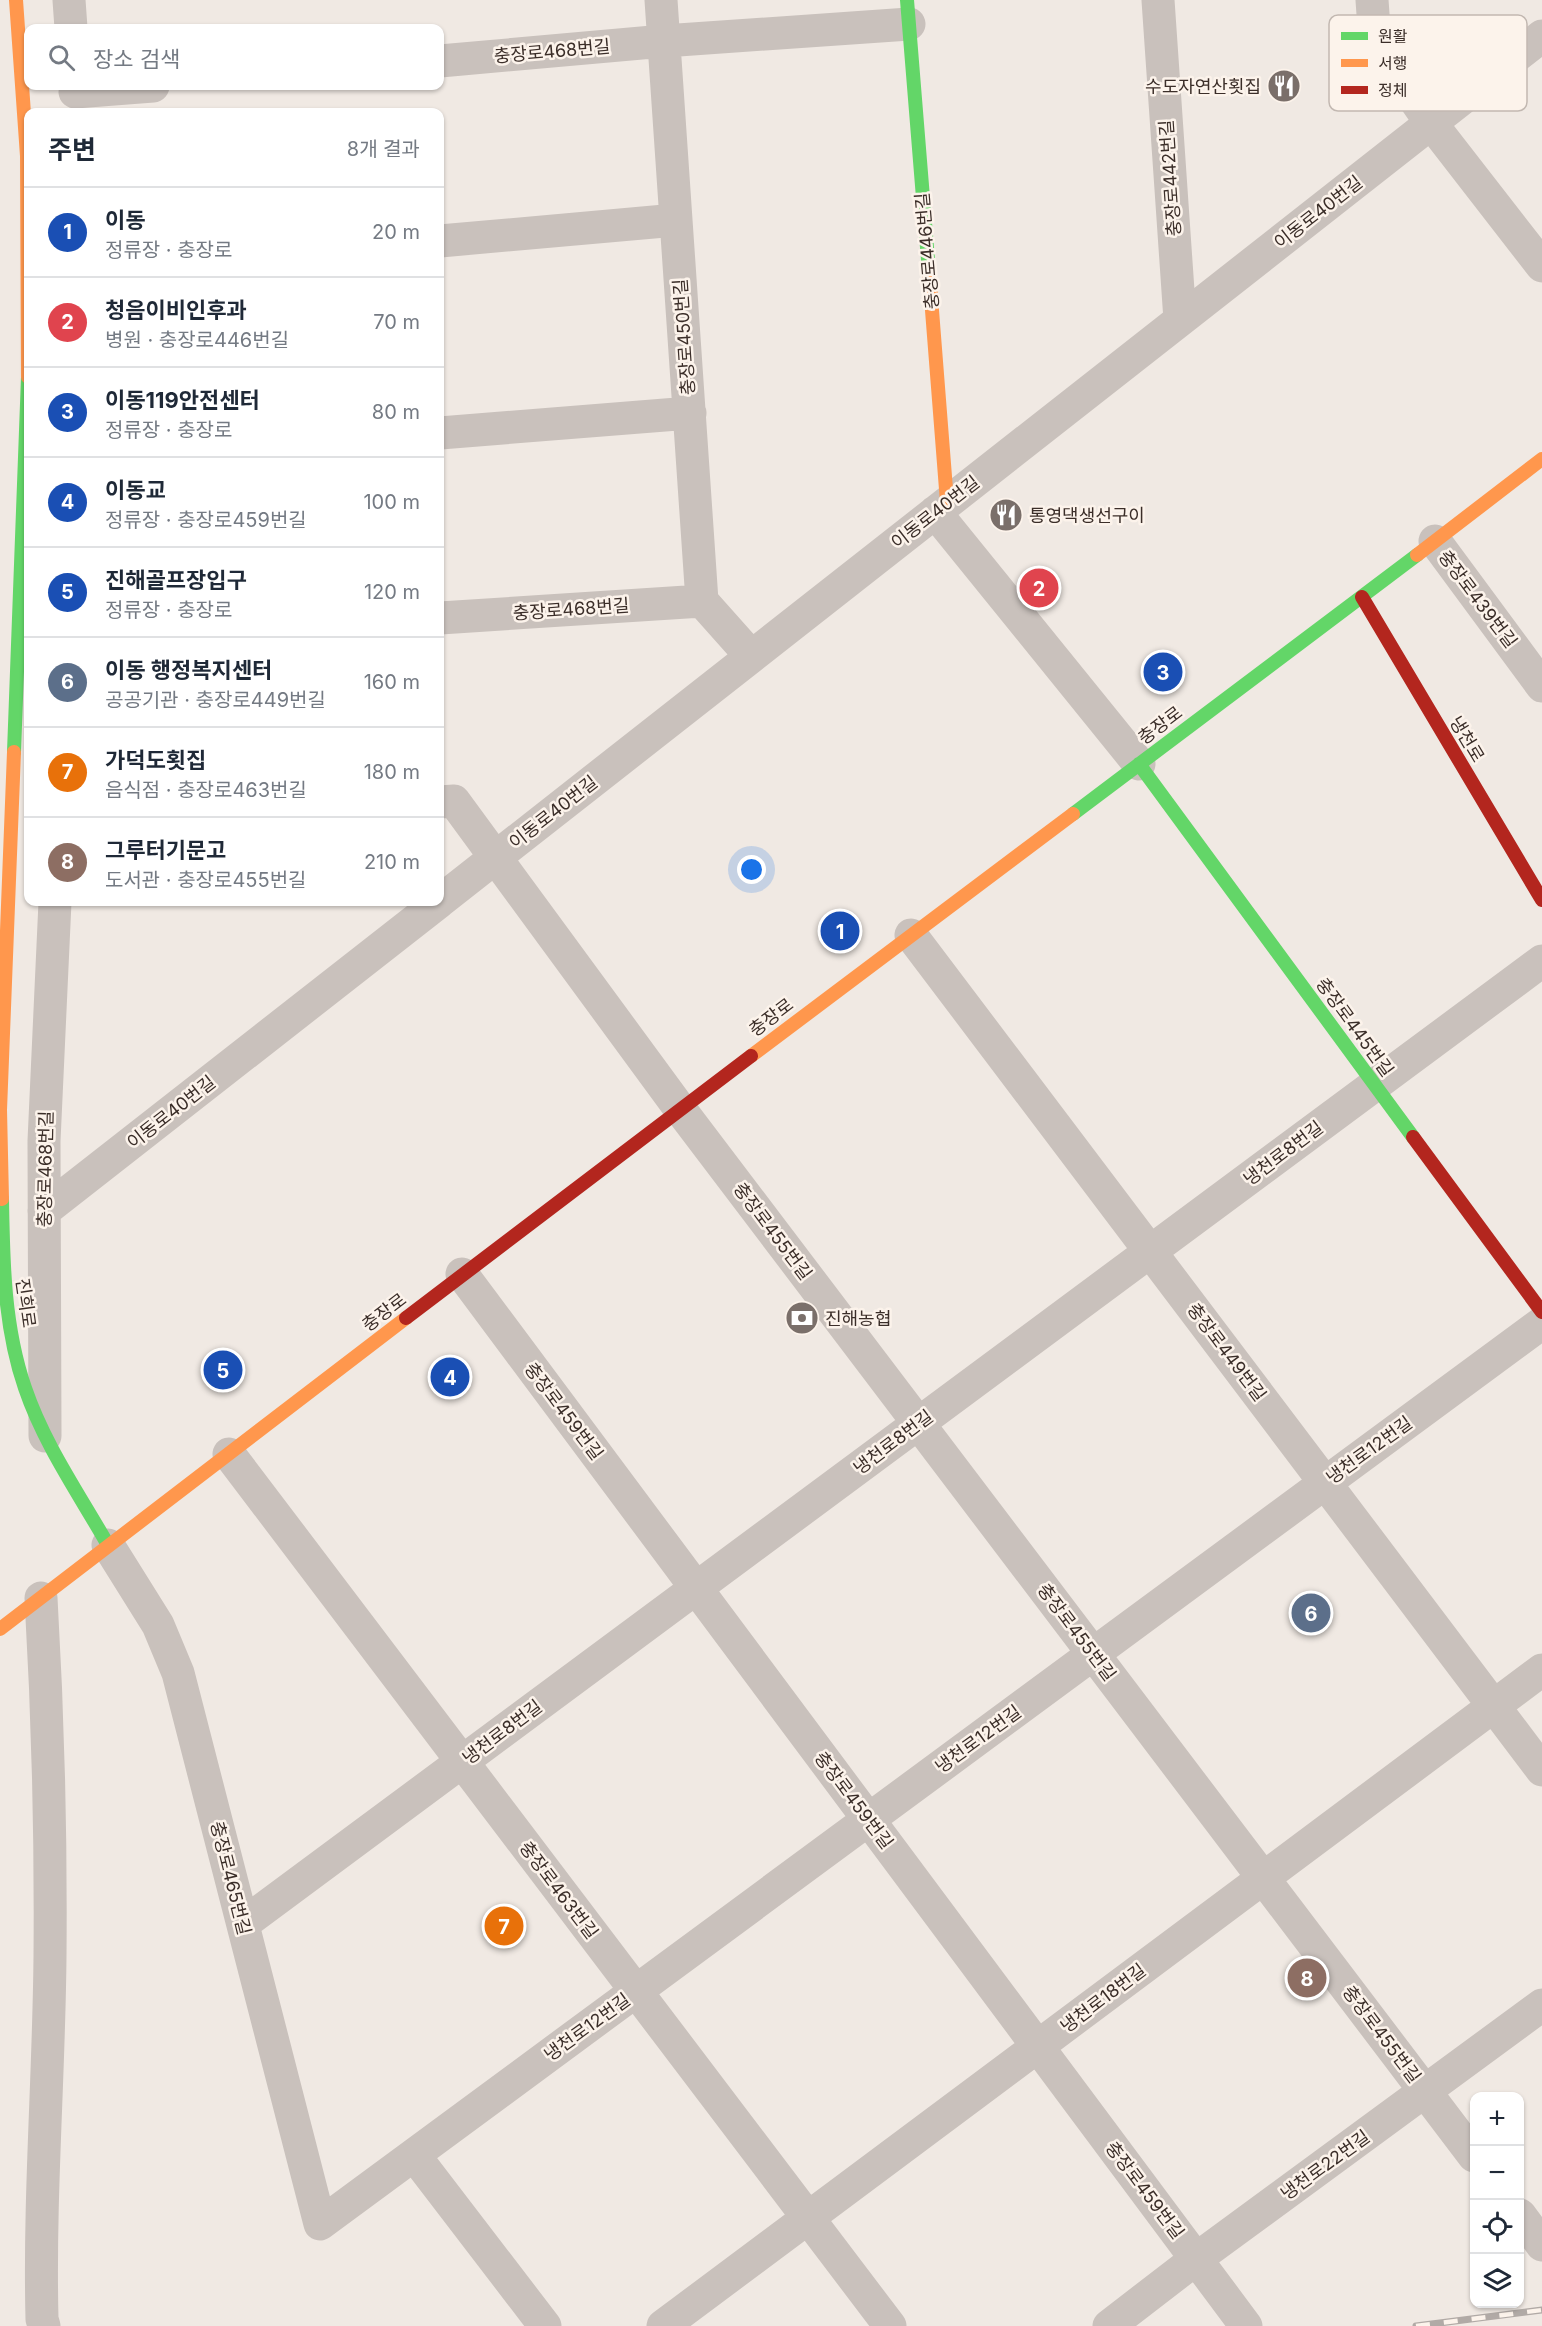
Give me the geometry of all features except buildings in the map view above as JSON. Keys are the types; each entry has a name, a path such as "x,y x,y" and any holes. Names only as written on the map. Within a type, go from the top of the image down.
{"main road":[{"name":"진희로","path":"16,0 24,113"},
{"name":"충장로446번길","path":"908,12 941,507"},
{"name":"충장로","path":"0,1629 680,1108 1362,597 1542,459"},
{"name":"진희로","path":"24,477 0,1110 3,1264 12,1337 25,1388 45,1436 108,1545"},
{"name":"냉천로","path":"1362,597 1542,900"},
{"name":"충장로445번길","path":"1139,764 1542,1312"}],"street":[{"path":"69,0 70,24"},
{"name":"충장로450번길","path":"662,0 702,601"},
{"name":"충장로442번길","path":"1158,0 1180,320"},
{"path":"1372,0 1373,15"},
{"name":"충장로468번길","path":"444,61 664,41 908,12"},
{"name":"이동로40번길","path":"1527,48 1542,36"},
{"path":"75,97 125,90"},
{"path":"1423,111 1542,266"},
{"name":"이동로40번길","path":"444,897 1446,111"},
{"path":"444,241 676,220"},
{"path":"444,433 690,412"},
{"path":"941,507 1139,764"},
{"name":"충장로439번길","path":"1435,541 1542,686"},
{"name":"충장로468번길","path":"444,618 702,601"},
{"path":"702,601 751,656"},
{"path":"444,801 454,801 495,858"},
{"name":"충장로455번길","path":"495,858 680,1108 1470,2151"},
{"name":"충장로468번길","path":"45,1436 44,1142 55,906"},
{"name":"이동로40번길","path":"44,1211 433,906"},
{"name":"충장로449번길","path":"912,934 1542,1770"},
{"name":"냉천로8번길","path":"243,1924 1542,961"},
{"name":"충장로459번길","path":"462,1274 1246,2326"},
{"name":"냉천로12번길","path":"320,2224 1542,1323"},
{"name":"충장로463번길","path":"229,1454 890,2326"},
{"name":"충장로465번길","path":"108,1545 158,1625 178,1673 320,2224"},
{"path":"33,1603 48,1724 50,1945 40,2241 44,2326"},
{"name":"냉천로18번길","path":"663,2326 1542,1670"},
{"name":"냉천로22번길","path":"1109,2326 1196,2259 1542,2005"},
{"path":"414,2154 544,2326"},
{"path":"1524,2220 1542,2245"}],"railway":[{"path":"1416,2326 1542,2310"}],"traffic: fast":[{"path":"907,0 929,272"},
{"path":"14,752 24,484"},
{"path":"1073,814 1417,555"},
{"path":"1139,764 1413,1137"},
{"path":"2,1199 6,1295 13,1342 25,1388 52,1449 108,1545"}],"traffic: slow":[{"path":"16,0 24,113"},
{"path":"929,272 947,502"},
{"path":"1417,555 1542,459"},
{"path":"2,1199 0,1110 14,752"},
{"path":"751,1056 1073,814"},
{"path":"0,1629 406,1318"}],"traffic: jam":[{"path":"1362,597 1542,900"},
{"path":"406,1318 751,1056"},
{"path":"1413,1137 1542,1312"}],"place":[{"name":"수도자연산횟집","path":"1284,86"},
{"name":"통영댁생선구이","path":"1006,515"},
{"name":"청음이비인후과","path":"1039,588"},
{"name":"이동119안전센터","path":"1163,672"},
{"name":"이동","path":"840,931"},
{"name":"진해농협","path":"802,1318"},
{"name":"진해골프장입구","path":"223,1370"},
{"name":"이동교","path":"450,1377"},
{"name":"이동 행정복지센터","path":"1311,1613"},
{"name":"가덕도횟집","path":"504,1926"},
{"name":"그루터기문고","path":"1307,1978"}]}
